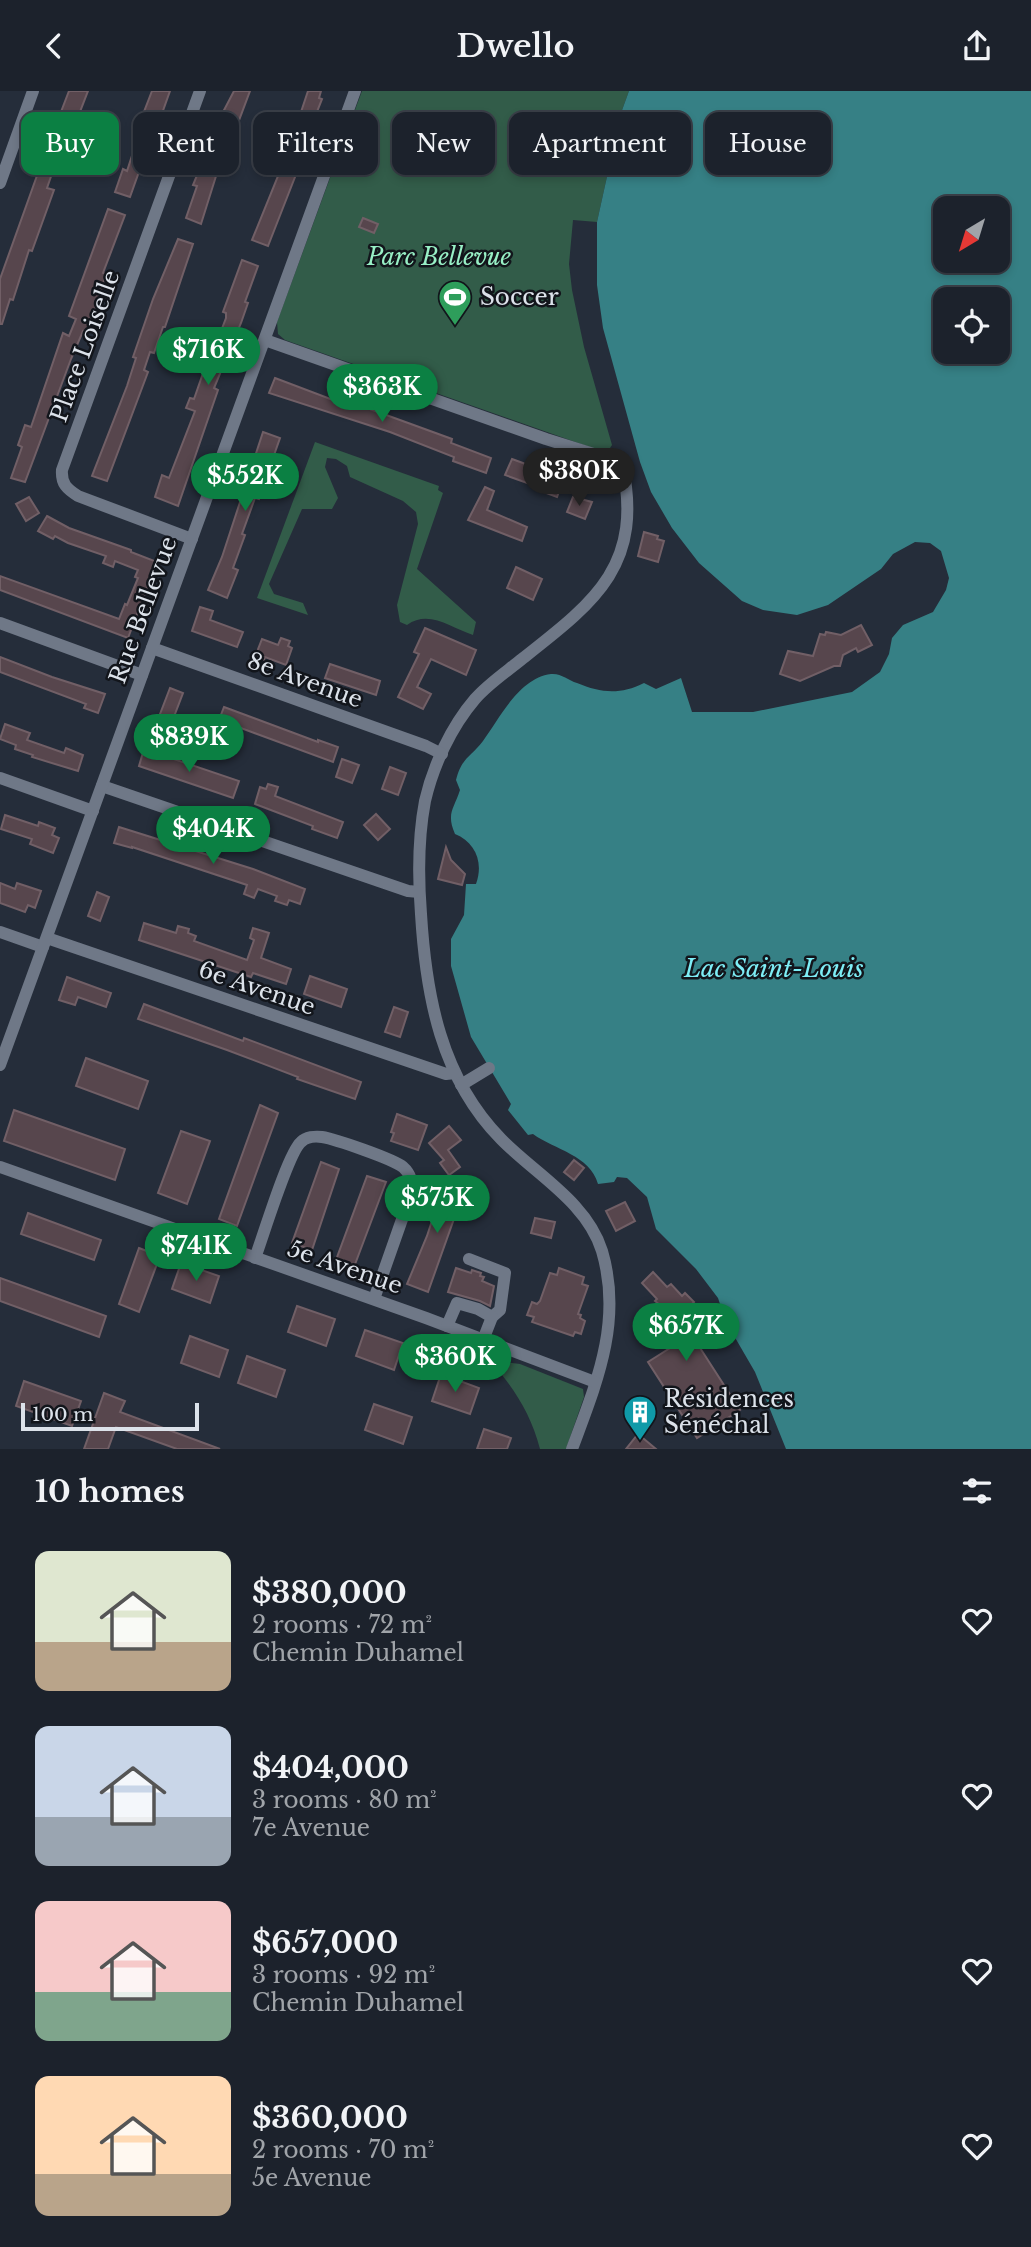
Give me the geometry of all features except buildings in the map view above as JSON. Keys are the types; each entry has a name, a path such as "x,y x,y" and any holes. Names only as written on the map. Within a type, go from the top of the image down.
{"street":[{"path":"0,183 33,91"},
{"name":"Place Loiselle","path":"192,539 78,496 64,485 62,470 200,91"},
{"name":"Rue Bellevue","path":"0,1065 355,91"},
{"path":"265,340 622,463 628,495 628,524 623,549 614,570 582,607 481,693 461,719 429,786 419,848 419,892 428,991 454,1073 490,1126 574,1205 592,1227 606,1265 611,1308 609,1331 572,1449"},
{"path":"0,623 142,675"},
{"name":"8e Avenue","path":"152,648 442,754"},
{"path":"0,778 93,811"},
{"path":"102,786 408,891 419,892"},
{"name":"6e Avenue","path":"0,932 45,942 446,1075 454,1073"},
{"path":"461,1085 489,1068"},
{"path":"256,1258 290,1160 300,1142 323,1137 398,1164 407,1172 412,1184 410,1201 374,1299"},
{"name":"5e Avenue","path":"0,1167 374,1299 595,1382"},
{"path":"469,1259 505,1273 500,1310 492,1317 483,1340"},
{"path":"447,1326 457,1303 478,1309 492,1317"}],"green space":[{"name":"Parc Bellevue","path":"362,91 629,91 621,112 509,112 509,175 607,175 597,222 573,220 569,264 584,347 612,445 610,448 598,450 285,340 278,334 277,322 331,175 378,175 378,112 354,112"},
{"path":"315,442 439,486 438,490 443,493 417,569 476,622 473,635 432,619 407,625 400,622 397,605 418,524 416,512 403,501 350,477 347,466 336,459 327,458 325,467 338,498 332,509 302,509 269,584 274,594 303,603 308,615 257,598"},
{"path":"489,1360 520,1364 583,1389 584,1397 566,1449 540,1449 532,1424 520,1401"}],"water":[{"name":"Lac Saint-Louis","path":"629,91 1031,91 1031,1449 786,1449 755,1372 726,1322 718,1298 696,1269 656,1229 647,1197 627,1178 617,1177 614,1182 598,1184 588,1166 580,1160 533,1134 528,1135 508,1110 511,1104 471,1037 451,966 451,939 464,915 466,884 476,884 479,868 473,848 455,834 452,827 452,811 460,790 456,780 464,762 520,691 529,683 551,674 594,689 610,691 644,683 656,689 681,678 692,712 753,712 852,692 880,672 889,654 892,638 903,625 933,612 946,590 949,578 941,551 930,543 915,542 893,554 881,569 828,605 797,615 763,610 742,601 699,563 672,528 651,492 640,462 603,328 597,285 597,222 607,175 691,175 691,112 621,112"}],"place":[{"name":"Soccer","path":"455,327"},
{"name":"Résidences Sénéchal","path":"640,1442"}]}
